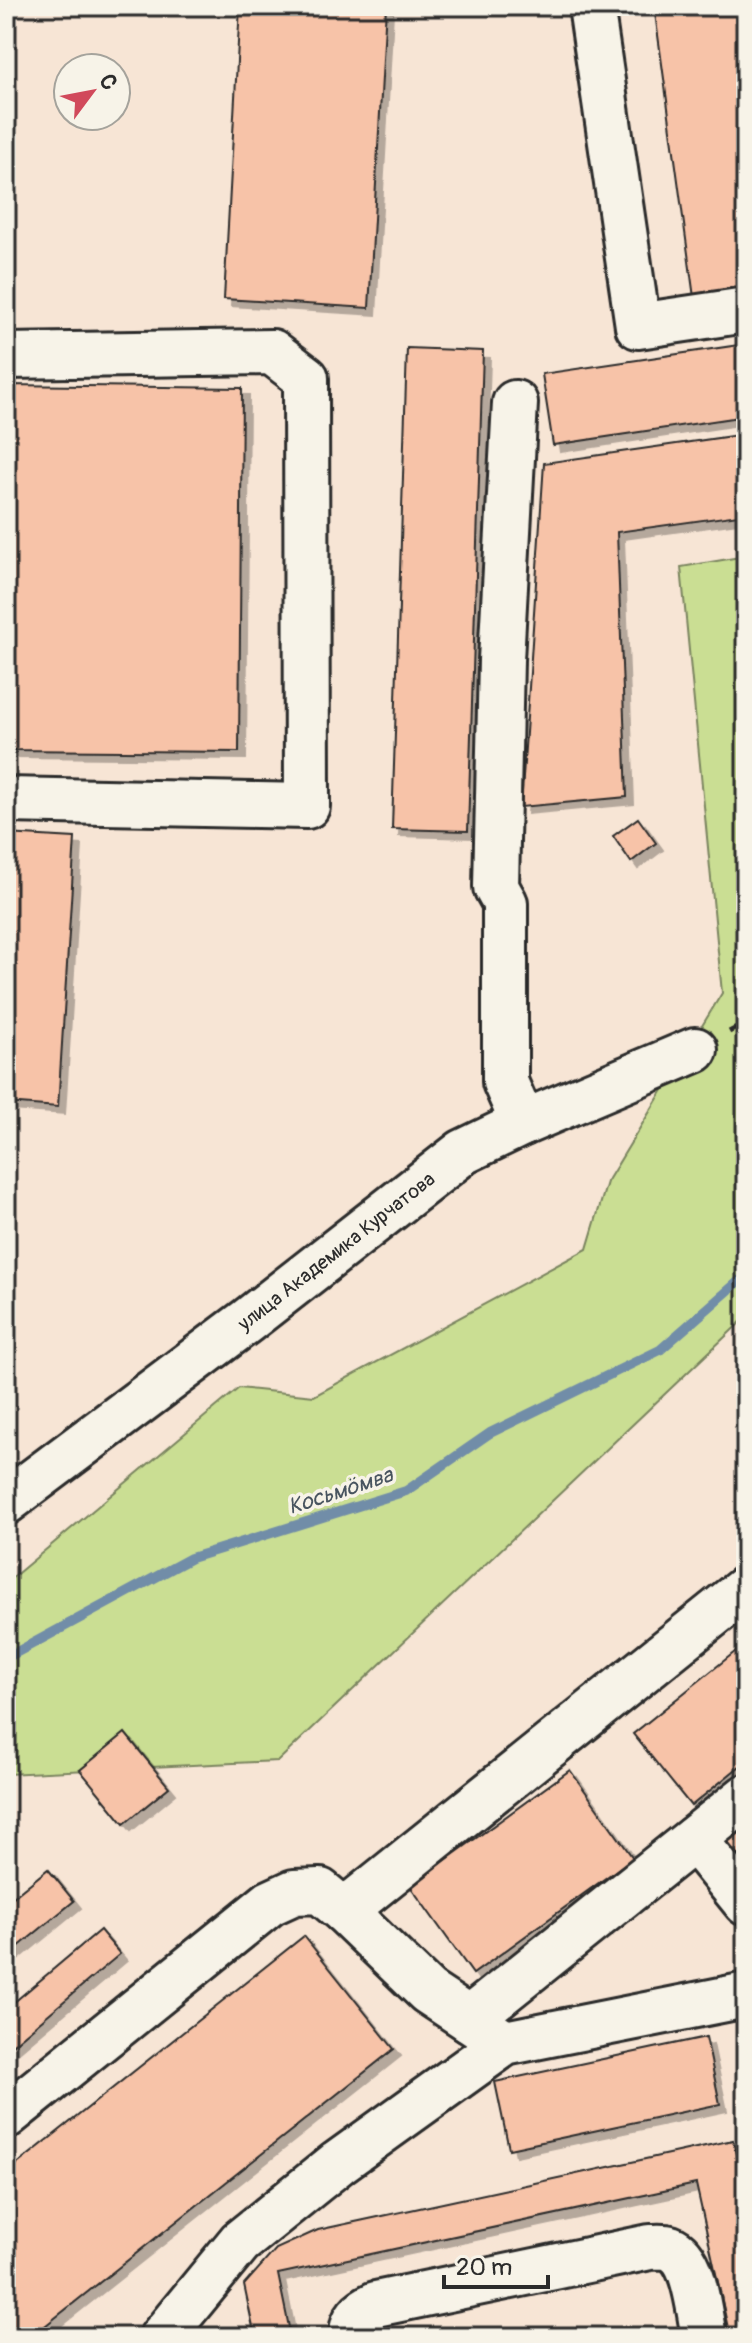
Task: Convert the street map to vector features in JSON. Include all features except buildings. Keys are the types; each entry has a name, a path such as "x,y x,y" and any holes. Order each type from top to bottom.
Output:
{"lane":[{"path":"591,6 638,326 746,310"},
{"path":"6,356 272,352 306,378 307,806 6,800"},
{"path":"515,403 501,660 496,887 505,903 505,1082 523,1123"},
{"name":"улица Академика Курчатова","path":"6,1502 247,1321 463,1152 695,1050"},
{"path":"344,1911 746,1588"},
{"path":"469,2019 746,1797"},
{"path":"694,1839 746,1903"},
{"path":"6,2116 270,1903 294,1892 320,1891 428,1992 505,2043"},
{"path":"162,2337 240,2242 338,2163 505,2043 746,1995"},
{"path":"352,2337 351,2326 361,2311 376,2304 667,2246 680,2254 692,2275 704,2337"}],"green space":[{"path":"746,556 746,1317 278,1761 6,1774 6,1583 239,1388 314,1396 587,1249 607,1182 722,993 681,567"}],"waterway":[{"name":"Косьмӧмва","path":"6,1658 191,1558 406,1491 490,1433 660,1350 746,1275"}]}
